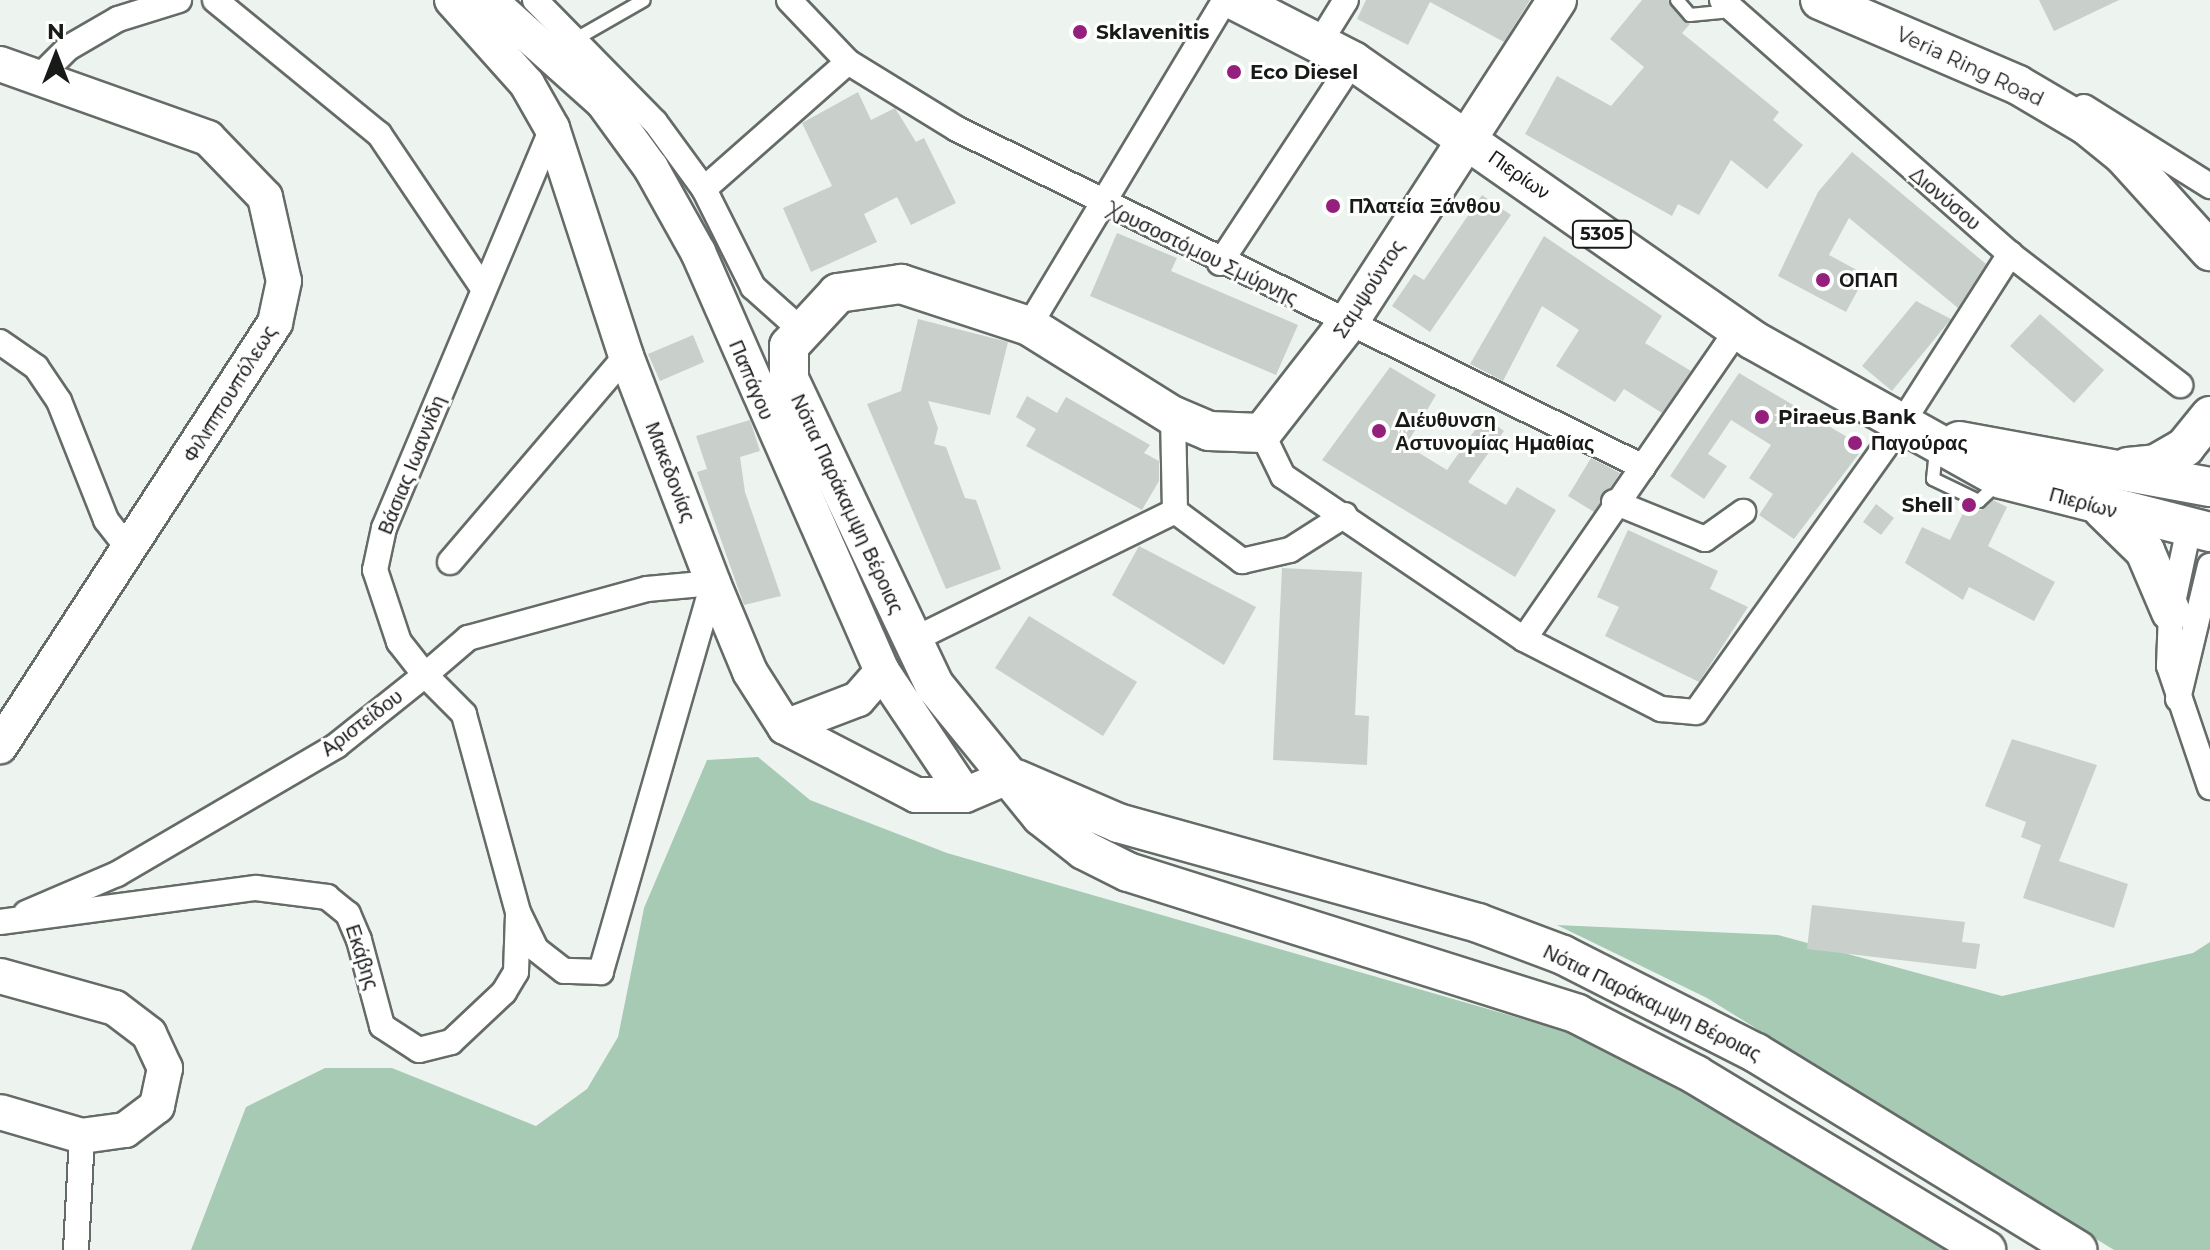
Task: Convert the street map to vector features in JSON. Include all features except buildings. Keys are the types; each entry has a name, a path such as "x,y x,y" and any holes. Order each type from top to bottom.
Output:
{"main road":[{"name":"Πιερίων","path":"1234,0 1353,61 1468,138 1737,330 1919,439 2002,479 2103,510 2200,530"},
{"path":"1468,138 1557,0"},
{"name":"Veria Ring Road","path":"1820,0 2018,85 2123,155 2210,251"},
{"name":"Σαμψούντος","path":"1262,433 1347,324 1468,138"},
{"name":"Νότια Παράκαμψη Βέροιας","path":"1262,433 1209,431 1173,416 1029,326 928,290 882,283 838,293 800,329 789,346 789,379 911,641 960,723 1010,776 1041,816 1117,866 1577,1014 1696,1075 1986,1250"},
{"path":"2118,468 2156,464 2185,447 2210,416"},
{"name":"Πιερίων","path":"1919,439 2118,468 2207,476"},
{"path":"2200,530 2207,476"},
{"path":"2103,510 2145,551 2171,612"},
{"name":"Νότια Παράκαμψη Βέροιας","path":"1010,776 1118,823 1478,923 1563,955 1756,1053 2077,1250"}],"street":[{"path":"40,76 68,48 118,19 179,0"},
{"path":"215,0 379,134 483,288"},
{"name":"Μακεδονίας","path":"452,0 527,84 552,128 626,356 713,583 750,672 785,727 895,787 965,795 1010,776"},
{"name":"Παπάγου","path":"489,0 603,102 651,168 698,252 882,671 965,795"},
{"path":"535,0 655,122 704,189 753,287 800,329"},
{"name":"Χρυσοστόμου Σμύρνης","path":"789,0 848,62 911,104 1220,263 1643,467"},
{"path":"1029,326 1225,0"},
{"path":"1320,42 1346,0"},
{"name":"Διονύσου","path":"1726,5 2010,254 2180,385"},
{"path":"1220,263 1353,61"},
{"path":"704,189 848,62"},
{"name":"Φιλιππουπόλεως","path":"0,64 208,138 265,197 278,241 284,281 275,323 131,552 0,746"},
{"path":"2018,85 2088,108 2210,186"},
{"name":"Βάσιας Ιωαννίδη","path":"552,128 384,528 375,570 399,642 425,675 464,714 518,912 551,962 580,975 601,972 713,583"},
{"path":"1262,433 1283,476 1345,515 1524,639 1661,709 1696,712 1919,439 2010,254"},
{"path":"1524,639 1614,502 1643,467 1737,330"},
{"path":"0,342 36,367 59,401 106,520 131,552"},
{"path":"450,562 626,356"},
{"path":"1173,416 1175,511"},
{"path":"1614,502 1705,539 1743,512"},
{"path":"1175,511 1242,561 1290,550 1345,515"},
{"path":"911,641 1175,511"},
{"path":"2200,530 2171,612 2169,666 2210,787"},
{"path":"2178,699 2210,566"},
{"name":"Αριστείδου","path":"26,913 117,874 336,746 468,638 647,589 713,583"},
{"path":"785,727 858,699 882,671"},
{"name":"Εκάβης","path":"0,922 26,913 256,888 327,897 348,914 359,940 382,1026 419,1050 451,1042 504,992 516,972 518,912"},
{"path":"0,976 115,1008 161,1052 164,1084 149,1115 125,1130 82,1136 0,1112"},
{"path":"76,1250 82,1136"}],"lane":[{"path":"576,39 644,0"},
{"path":"1677,0 1690,15 1726,5"},
{"path":"1919,439 1933,479 1979,501 1993,488"}],"green space":[{"path":"758,757 810,800 947,853 1599,1041 1952,1250 191,1250 246,1107 325,1068 392,1068 536,1126 587,1089 618,1037 644,908 707,760"},
{"path":"1557,925 1778,935 2002,996 2193,953 2210,942 2210,1250 2114,1250 1707,998"}],"place":[{"name":"Sklavenitis","path":"1080,32"},
{"name":"Eco Diesel","path":"1234,72"},
{"name":"Πλατεία Ξάνθου","path":"1333,206"},
{"name":"ΟΠΑΠ","path":"1823,280"},
{"name":"Piraeus Bank","path":"1762,417"},
{"name":"Διέυθυνση Αστυνομίας Ημαθίας","path":"1379,431"},
{"name":"Παγούρας","path":"1855,443"},
{"name":"Shell","path":"1969,505"}]}
